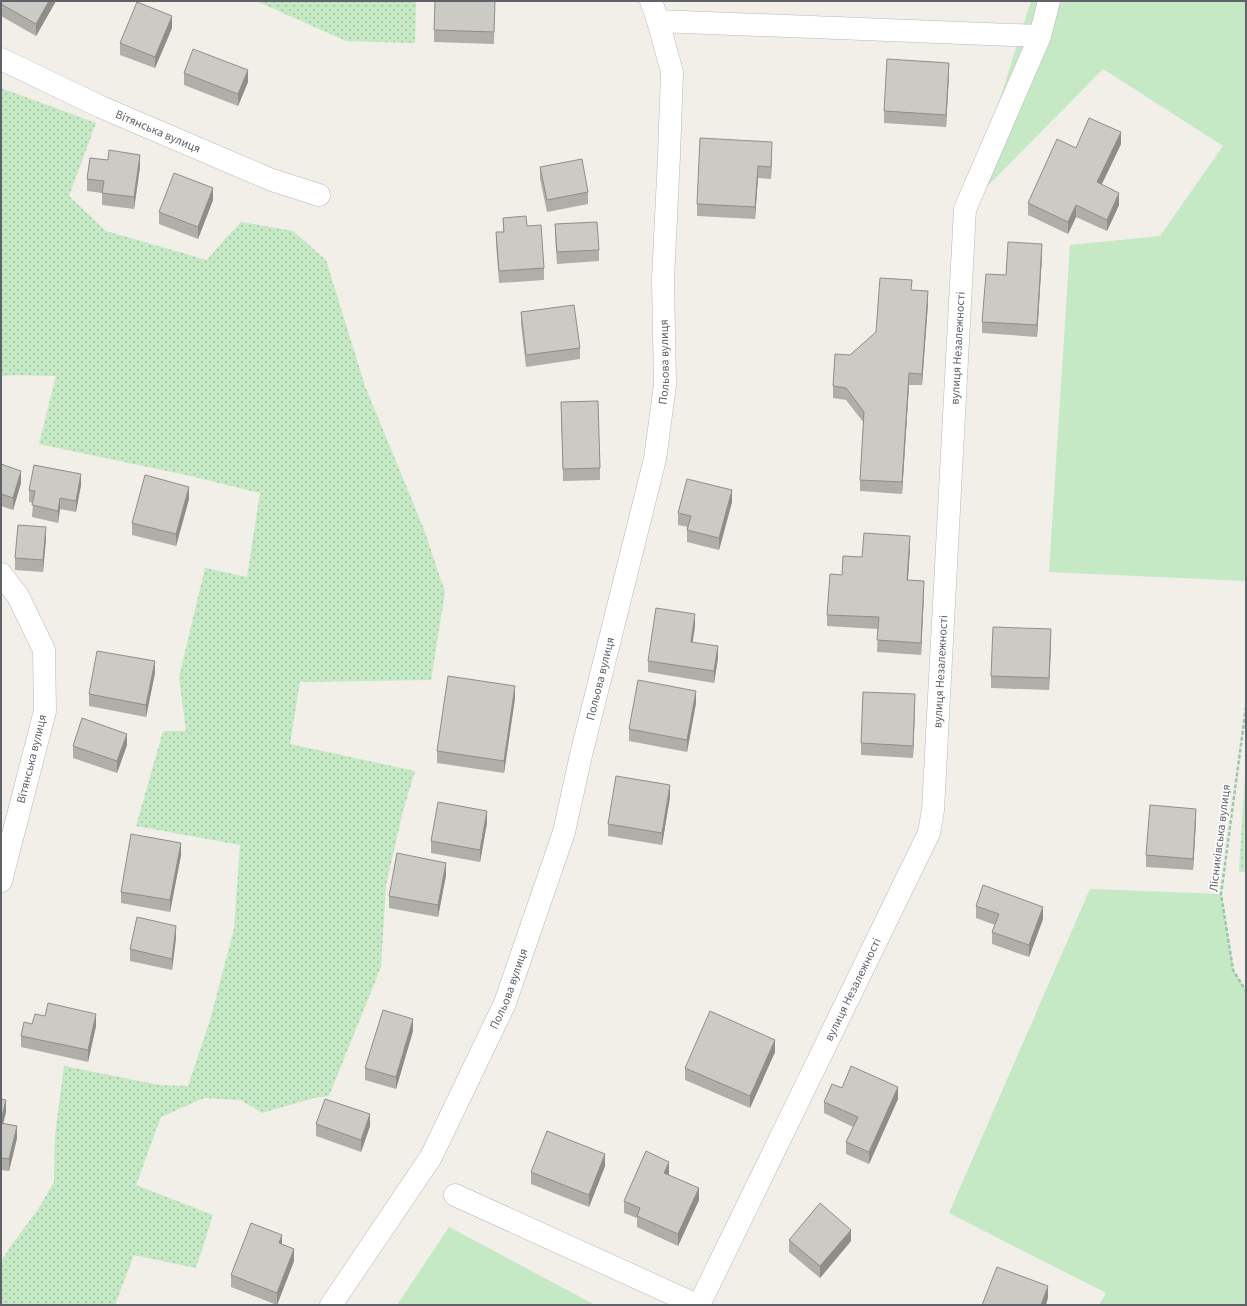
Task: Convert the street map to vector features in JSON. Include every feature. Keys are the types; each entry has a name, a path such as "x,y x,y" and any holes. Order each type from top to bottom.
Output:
{"street":[{"name":"Польова вулиця","path":"331,1305 431,1157 506,1003 564,832 580,755 656,459 665,386 663,279 672,72 651,1"},
{"name":"вулиця Незалежності","path":"698,1305 929,833 934,810 965,209 1040,36 1049,1"},
{"path":"658,21 1040,36"},
{"name":"Вітянська вулиця","path":"1,59 101,107 265,177 319,194"},
{"name":"Вітянська вулиця","path":"1,574 18,596 44,650 45,711 1,881"},
{"path":"455,1195 698,1305"}],"path":[{"name":"Лісниківська вулиця","path":"1246,707 1221,894 1233,970 1246,991"}],"green space":[{"path":"256,1 416,1 415,43 346,41"},
{"path":"1031,1 1246,1 1246,581 1049,572 1070,245 1160,236 1223,146 1103,69 965,209"},
{"path":"1,88 96,123 69,196 106,231 207,260 241,222 293,231 326,260 365,386 423,527 445,592 431,680 300,682 290,744 415,771 403,811 386,885 381,967 329,1096 314,1098 262,1113 241,1100 204,1098 161,1117 136,1185 213,1215 196,1268 134,1255 115,1305 1,1305 1,1262 10,1247 37,1211 54,1182 55,1135 64,1066 159,1085 188,1086 211,1017 234,929 240,845 136,826 163,731 186,731 179,677 205,568 247,577 260,493 186,475 39,444 56,376 1,376"},
{"path":"1246,757 1246,872 1239,872"},
{"path":"1090,889 1221,894 1233,970 1246,991 1246,1305 1099,1305 1106,1293 949,1213"},
{"path":"449,1227 595,1305 397,1305"}],"building":[{"path":"1,1 49,1 36,24 1,4"},
{"path":"435,1 495,1 494,32 434,30"},
{"path":"137,2 172,16 155,57 120,43"},
{"path":"193,49 248,70 238,94 184,73"},
{"path":"887,59 949,63 946,115 884,111"},
{"path":"1089,118 1121,132 1097,182 1119,193 1107,220 1076,205 1068,222 1028,203 1057,139 1076,148"},
{"path":"700,138 772,142 771,167 758,166 755,207 697,204"},
{"path":"109,150 140,155 134,197 102,193 104,181 87,179 90,158 108,160"},
{"path":"582,159 588,192 547,200 540,167"},
{"path":"174,173 213,188 198,227 159,212"},
{"path":"526,216 527,226 541,225 544,268 499,271 496,232 504,232 503,218"},
{"path":"597,222 599,250 557,252 555,224"},
{"path":"1008,242 1042,244 1037,325 982,322 986,274 1006,275"},
{"path":"880,278 912,280 911,290 928,291 922,374 909,373 902,482 860,480 864,412 846,388 833,386 835,354 850,355 876,332"},
{"path":"574,305 580,348 526,355 521,312"},
{"path":"598,401 600,468 563,469 561,402"},
{"path":"1,464 21,471 13,498 1,494"},
{"path":"34,465 81,474 76,501 60,498 58,511 32,505 35,491 29,490"},
{"path":"145,475 189,487 176,534 132,523"},
{"path":"687,479 732,490 719,538 687,530 691,516 678,513"},
{"path":"18,525 46,527 43,560 15,558"},
{"path":"864,533 910,536 907,580 924,581 921,643 877,640 879,617 827,615 830,574 842,575 843,556 862,557"},
{"path":"656,608 695,614 691,642 718,646 714,671 648,661"},
{"path":"993,627 1051,629 1049,678 991,676"},
{"path":"97,651 155,661 146,705 89,694"},
{"path":"448,676 515,686 504,761 437,751"},
{"path":"638,680 696,691 687,740 629,729"},
{"path":"863,692 915,694 913,746 861,743"},
{"path":"82,718 127,734 117,761 73,746"},
{"path":"616,776 670,785 662,833 608,824"},
{"path":"438,802 487,811 480,850 431,841"},
{"path":"1150,805 1196,809 1193,859 1146,855"},
{"path":"131,834 181,843 170,900 121,892"},
{"path":"397,853 446,863 438,905 389,896"},
{"path":"983,885 1043,907 1029,945 992,932 999,914 976,906"},
{"path":"137,917 176,926 172,959 130,949"},
{"path":"48,1003 96,1014 88,1050 21,1036 24,1022 32,1024 35,1014 45,1016"},
{"path":"383,1010 413,1019 396,1077 365,1068"},
{"path":"710,1011 775,1040 750,1096 685,1068"},
{"path":"851,1066 898,1087 869,1152 846,1142 858,1117 824,1102 832,1084 842,1088"},
{"path":"1,1099 6,1100 1,1121"},
{"path":"325,1099 370,1114 361,1140 316,1124"},
{"path":"1,1123 17,1126 9,1159 1,1158"},
{"path":"547,1131 605,1154 589,1195 531,1172"},
{"path":"646,1151 669,1162 664,1173 699,1188 678,1234 637,1216 640,1208 624,1201"},
{"path":"820,1203 851,1230 820,1266 789,1240"},
{"path":"251,1223 282,1235 279,1243 294,1249 277,1293 231,1275"},
{"path":"997,1267 1048,1286 1041,1305 982,1305"}]}
